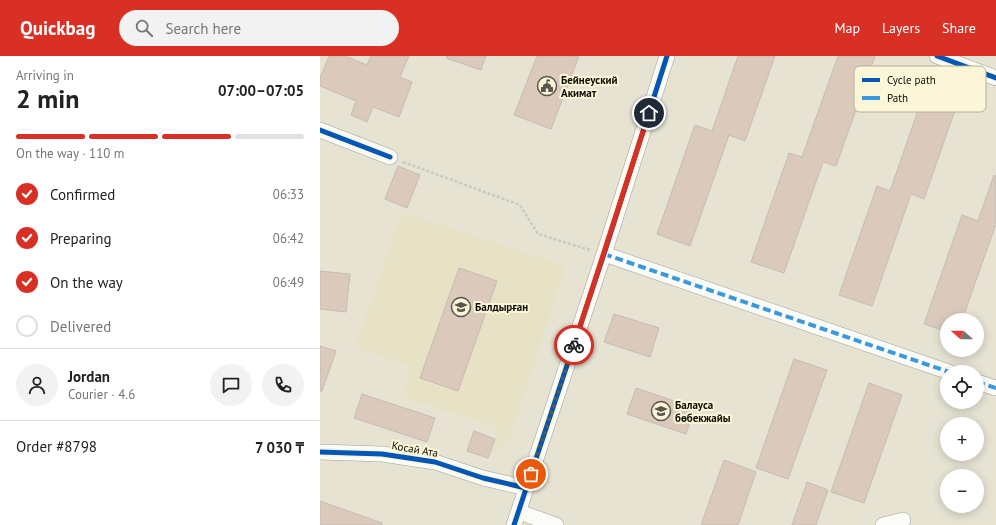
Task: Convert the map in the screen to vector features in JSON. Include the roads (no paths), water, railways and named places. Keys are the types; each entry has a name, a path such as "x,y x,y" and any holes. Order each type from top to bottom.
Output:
{"street":[{"path":"556,525 516,518 604,254 667,56"},
{"path":"937,56 964,66"},
{"path":"986,74 996,78"},
{"path":"320,130 390,158"},
{"path":"604,254 940,369"},
{"path":"984,384 996,388"},
{"name":"Косай Ата","path":"320,452 382,454 436,462 483,478 526,488"},
{"path":"884,525 903,520"}],"place":[{"name":"Бейнеуский Акимат","path":"547,86"},
{"name":"Балдырған","path":"461,307"},
{"name":"Балауса бөбекжайы","path":"661,411"}]}
